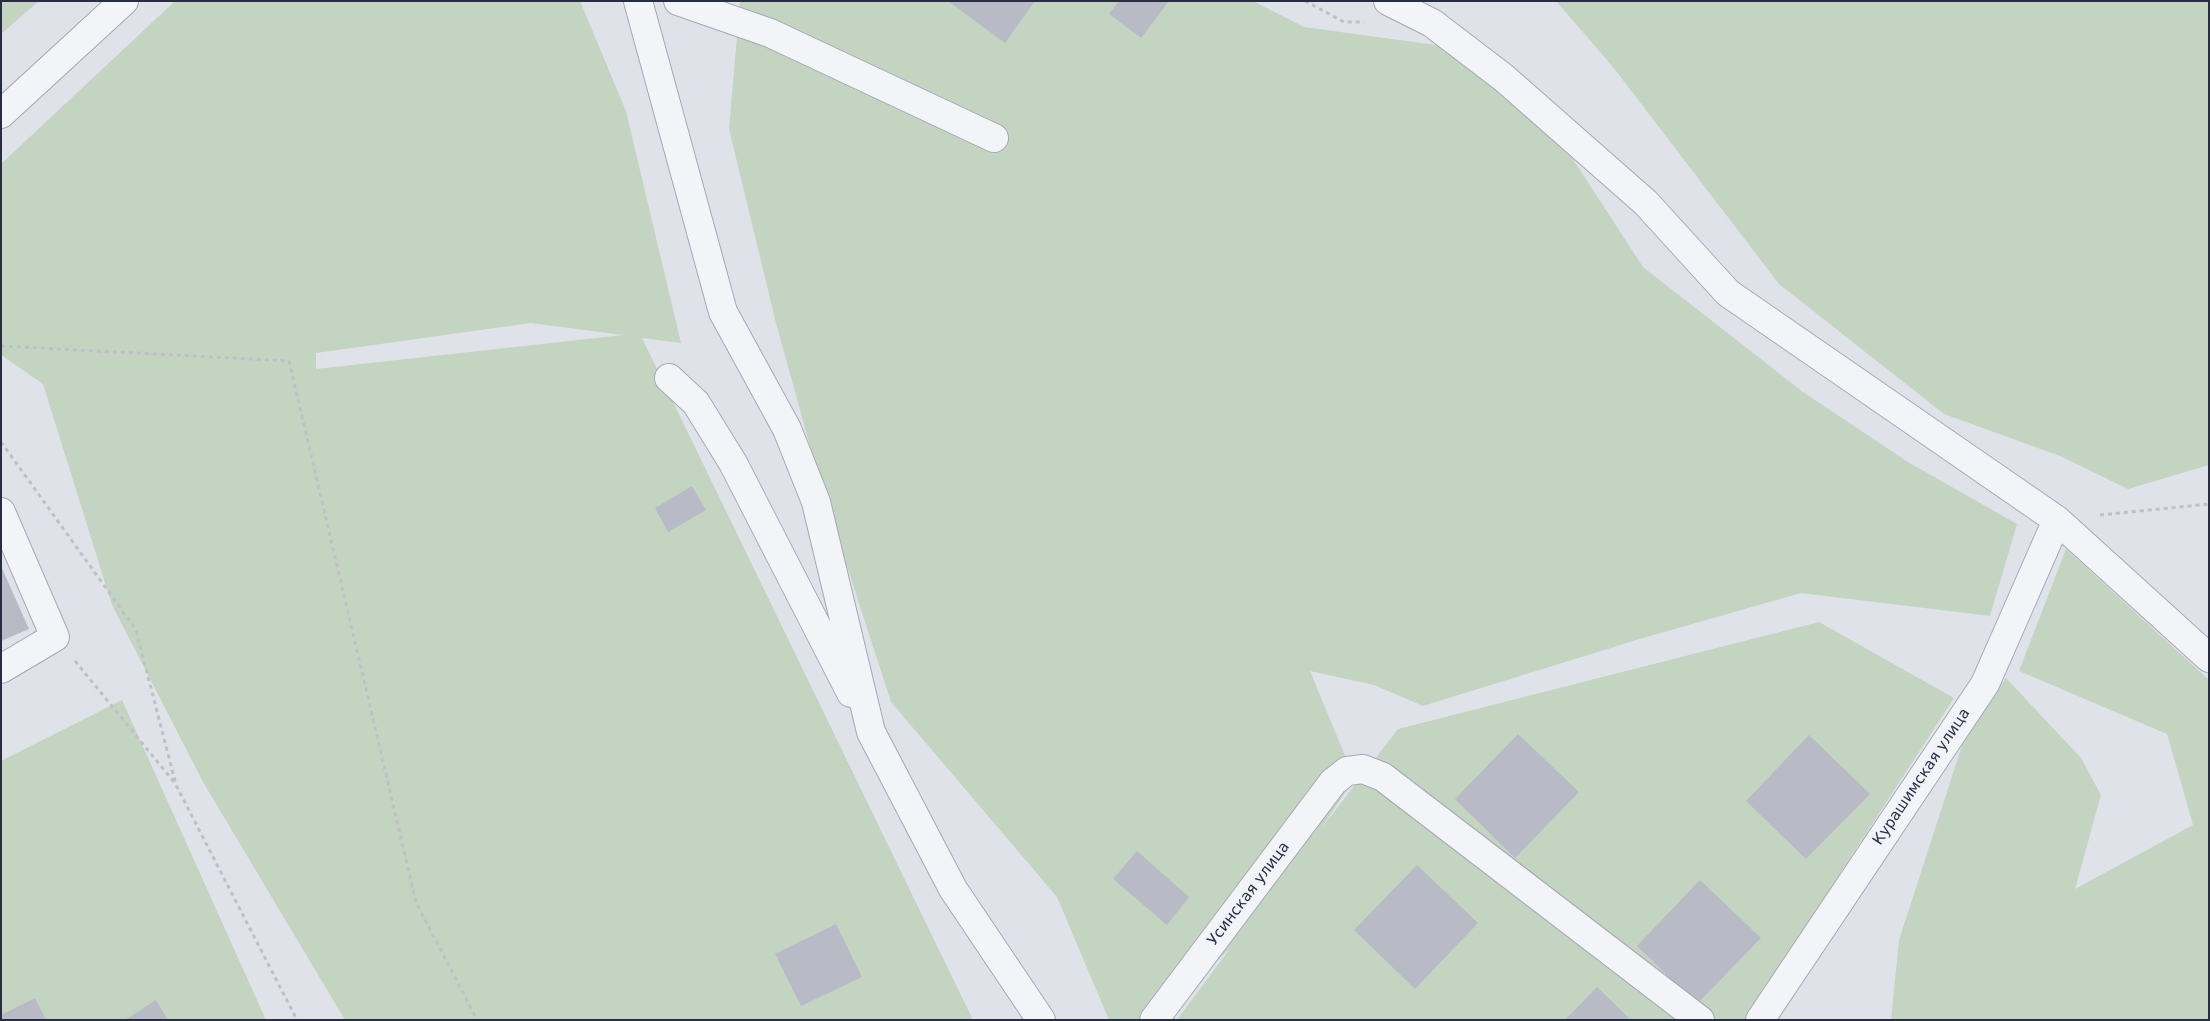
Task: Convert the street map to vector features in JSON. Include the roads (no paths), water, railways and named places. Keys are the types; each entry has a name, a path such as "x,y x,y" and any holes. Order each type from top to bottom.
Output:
{"street":[{"path":"1,114 124,1"},
{"path":"638,1 723,312 787,429 816,502 871,732"},
{"path":"678,1 770,33 994,138"},
{"path":"1388,1 1432,23 1504,78 1646,203 1728,293 2057,520 2209,658"},
{"path":"669,378 696,403 733,463 953,889 1042,1020"},
{"path":"1,512 55,637 1,669"},
{"name":"Курашимская улица","path":"1760,1020 1985,684 2057,520"},
{"name":"Усинская улица","path":"1154,1020 1332,782 1347,772 1363,769 1383,777 1700,1020"}]}
